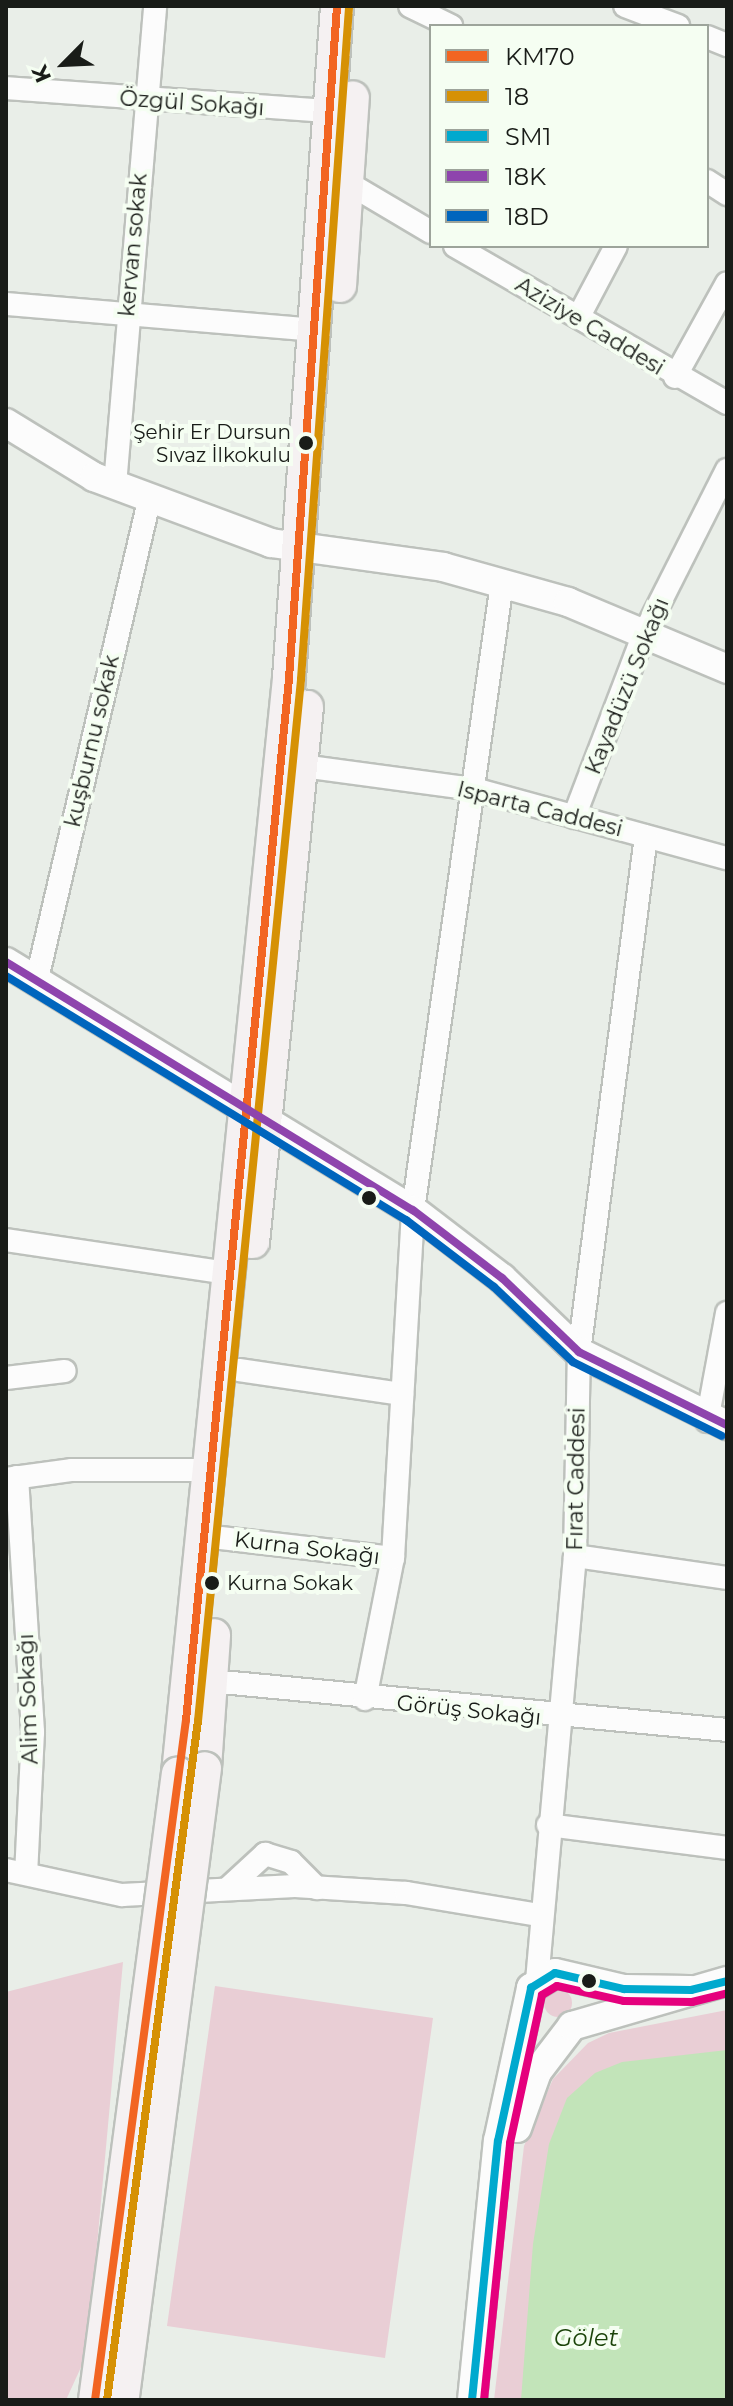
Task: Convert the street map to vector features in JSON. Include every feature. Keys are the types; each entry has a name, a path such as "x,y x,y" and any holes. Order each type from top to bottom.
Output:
{"main road":[{"path":"114,2399 191,1770 207,1470 228,1273 255,1119 303,766 314,330 337,6"},
{"path":"191,1770 211,1681 221,1538 239,1370 255,1119 308,549 348,183 358,6"}],"street":[{"name":"kervan sokak","path":"115,485 127,312 155,6"},
{"path":"410,6 447,24"},
{"path":"625,6 673,24"},
{"name":"Özgül Sokağı","path":"6,88 145,101 330,111"},
{"path":"709,182 727,194"},
{"path":"348,183 429,231"},
{"name":"Aziziye Caddesi","path":"459,248 579,316 675,377 727,403"},
{"path":"579,316 615,248"},
{"path":"675,377 727,283"},
{"path":"6,304 314,330"},
{"path":"6,423 115,485 149,500 308,549 443,567 502,583 727,669"},
{"name":"Kayadüzü Sokağı","path":"574,817 643,636 727,470"},
{"name":"kuşburnu sokak","path":"36,983 149,500"},
{"path":"365,1699 393,1558 413,1210 502,583"},
{"name":"Isparta Caddesi","path":"303,766 474,789 646,836 726,854"},
{"name":"Fırat Caddesi","path":"532,1989 575,1556 579,1352 646,836"},
{"path":"6,962 255,1119 413,1210 502,1278 579,1352 717,1423 727,1313"},
{"path":"6,1240 228,1273"},
{"path":"239,1370 402,1394"},
{"path":"6,1378 65,1371"},
{"path":"11,1478 207,1470"},
{"name":"Alim Sokağı","path":"11,1478 33,1732 16,1871"},
{"name":"Kurna Sokağı","path":"221,1538 393,1558"},
{"path":"575,1556 727,1578"},
{"name":"Görüş Sokağı","path":"211,1681 558,1720 727,1730"},
{"path":"548,1825 727,1848"},
{"path":"227,1889 265,1854 291,1862 317,1888"},
{"path":"16,1871 122,1895 317,1888 406,1893 539,1915"},
{"path":"500,2173 537,2072 583,2013 584,1995 565,1974"},
{"path":"532,1989 565,1974 624,1989 691,1990"},
{"path":"532,1989 538,2024 572,2026 727,1981"},
{"path":"472,2400 500,2173 498,2141 532,1989"}],"shaded area":[{"path":"123,1962 87,2354 66,2400 6,2400 6,1992"},
{"path":"215,1986 433,2018 385,2358 167,2326"},
{"path":"558,1989 568,1993 572,2003 568,2013 558,2017 548,2013 544,2003 548,1993"},
{"name":"Gölet","path":"727,2010 727,2400 494,2400 524,2146 553,2079 588,2043 609,2033"}],"water":[{"name":"Gölet","path":"727,2050 727,2400 521,2400 533,2244 549,2144 567,2098 595,2073 622,2062"}],"transit line":[{"name":"KM70","path":"95,2400 186,1720 289,678 337,6"},
{"name":"18","path":"107,2400 198,1721 301,679 349,7"},
{"name":"18K","path":"6,962 413,1210 502,1278 579,1352 727,1425"},
{"name":"18D","path":"6,976 406,1220 494,1287 573,1362 722,1436"},
{"name":"SM1","path":"472,2400 498,2141 531,1988 555,1973 624,1989 691,1990 727,1981"},
{"path":"484,2400 510,2143 542,1995 557,1986 624,2001 692,2002 727,1993"}],"place":[{"name":"Şehir Er Dursun Sıvaz İlkokulu","path":"306,443"},
{"name":"Kurna Sokak","path":"212,1583"}]}
